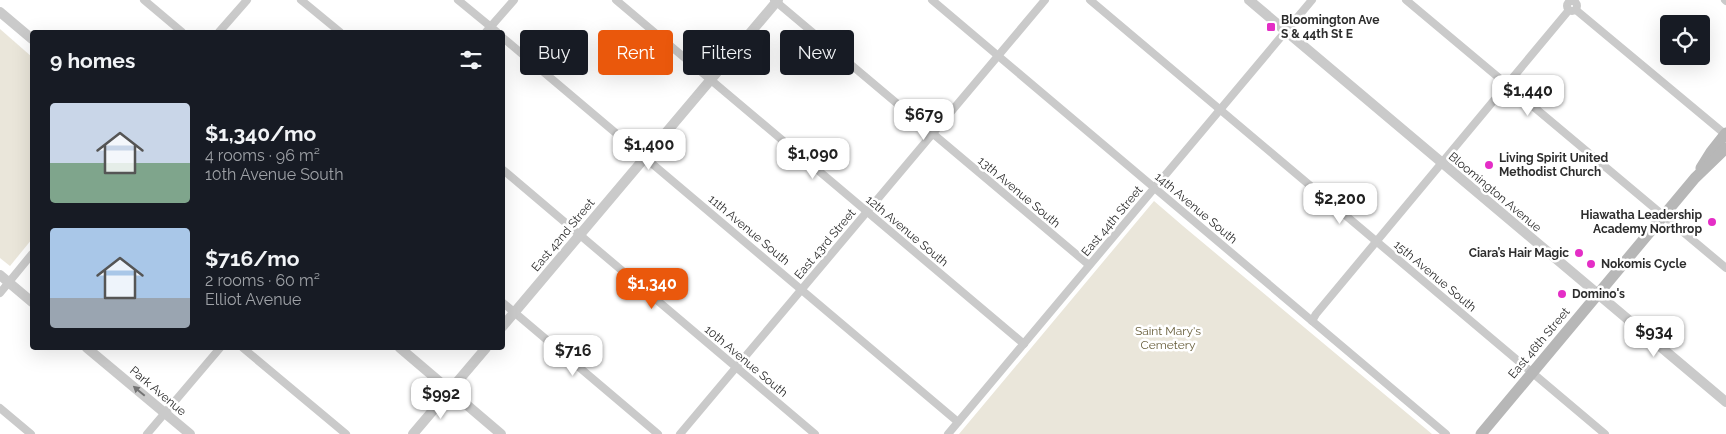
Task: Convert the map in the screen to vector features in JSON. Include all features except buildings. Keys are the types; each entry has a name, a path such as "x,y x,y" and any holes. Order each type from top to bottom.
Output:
{"main road":[{"name":"East 46th Street","path":"1695,178 1708,156 1726,134"},
{"name":"East 46th Street","path":"1481,434 1695,178 1726,148"}],"street":[{"path":"144,0 180,30"},
{"path":"221,30 247,0"},
{"path":"301,0 338,30"},
{"path":"458,0 490,30"},
{"path":"492,30 514,0"},
{"name":"12th Avenue South","path":"616,0 1024,344"},
{"name":"14th Avenue South","path":"932,0 1446,434"},
{"name":"East 43rd Street","path":"680,434 1045,0"},
{"name":"15th Avenue South","path":"1090,0 1605,434"},
{"name":"Bloomington Avenue","path":"1250,0 1726,402"},
{"name":"East 44th Street","path":"948,434 1312,0"},
{"path":"1406,0 1726,268"},
{"name":"East 42nd Street","path":"505,324 776,1"},
{"name":"13th Avenue South","path":"776,1 1089,265"},
{"path":"1312,321 1572,4 1726,134"},
{"path":"0,12 30,38"},
{"name":"11th Avenue South","path":"505,40 958,422"},
{"name":"10th Avenue South","path":"505,172 815,434"},
{"path":"0,293 30,257"},
{"path":"0,275 30,300"},
{"path":"505,304 658,434"},
{"name":"Park Avenue","path":"89,350 190,434"},
{"path":"147,434 218,350"},
{"path":"245,350 346,434"},
{"path":"402,350 501,434"},
{"path":"413,434 484,350"},
{"path":"0,408 31,434"}],"green space":[{"path":"0,29 30,55 30,241 10,266 0,258"},
{"name":"Saint Mary's Cemetery","path":"1154,201 1183,226 1432,434 959,434"}],"place":[{"name":"Bloomington Ave S & 44th St E","path":"1271,27"},
{"name":"Living Spirit United Methodist Church","path":"1489,165"},
{"name":"Hiawatha Leadership Academy Northrop","path":"1712,222"},
{"name":"Ciara’s Hair Magic","path":"1579,253"},
{"name":"Nokomis Cycle","path":"1591,264"},
{"name":"Domino's","path":"1562,294"}]}
